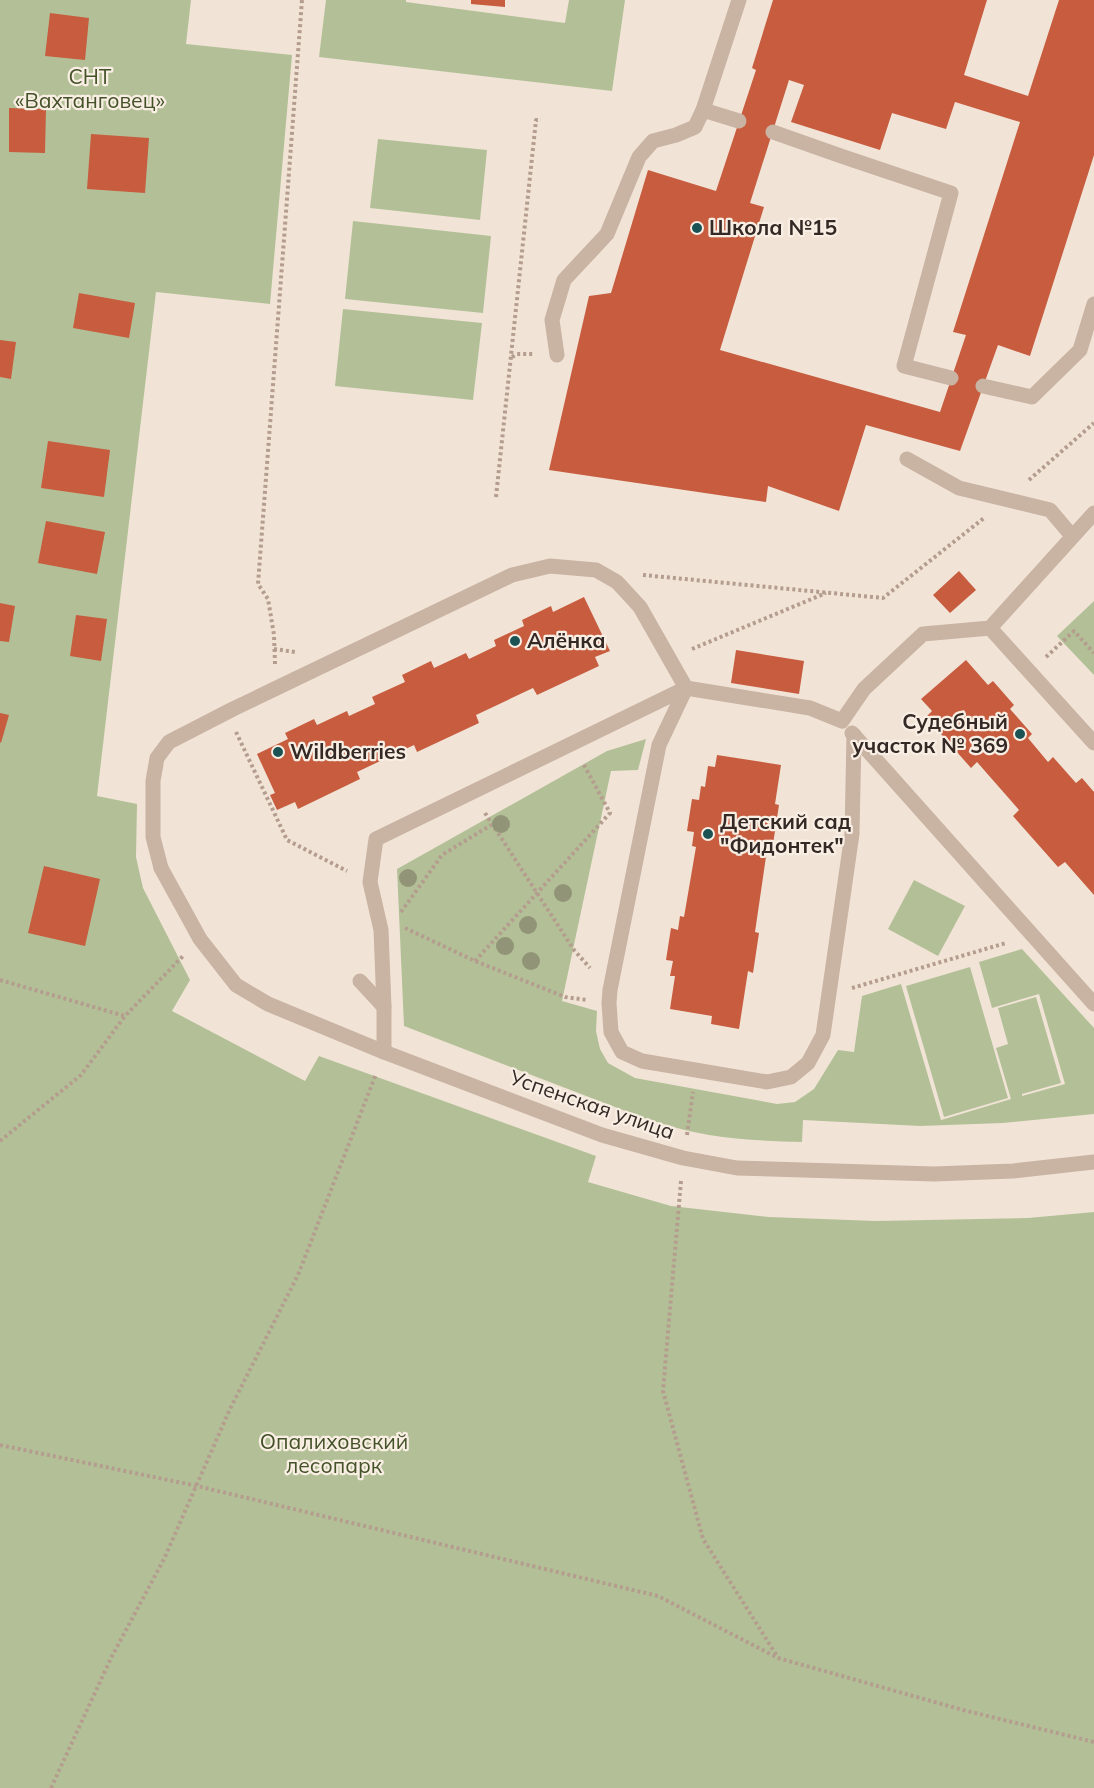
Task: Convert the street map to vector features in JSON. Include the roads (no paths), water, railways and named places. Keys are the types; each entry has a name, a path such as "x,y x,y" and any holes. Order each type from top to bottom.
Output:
{"street":[{"path":"557,355 552,320 564,280 607,234 639,157 653,141 695,127 703,110 739,0"},
{"path":"703,110 739,121"},
{"path":"773,132 951,193 904,366 951,378"},
{"path":"983,386 1032,397 1080,350 1094,304"},
{"path":"907,459 958,488 1050,510 1072,536"},
{"path":"842,722 864,689 923,634 990,628 1094,513"},
{"name":"Успенская улица","path":"686,688 640,607 617,582 596,570 550,566 512,575 169,742 157,758 153,781 153,837 161,868 200,939 236,986 268,1004 384,1052 602,1136 683,1158 737,1168 934,1174 1013,1171 1094,1162"},
{"path":"990,628 1094,743"},
{"path":"686,688 659,745 609,996 611,1032 622,1052 642,1061 767,1082 790,1077 808,1063 823,1035 852,834 854,735"},
{"path":"384,1052 381,930 370,882 376,839 686,688 810,708 842,722 1094,1004"},
{"path":"360,981 384,1007"}],"place":[{"name":"Школа №15","path":"697,228"},
{"name":"Алёнка","path":"515,641"},
{"name":"Судебный участок № 369","path":"1020,734"},
{"name":"Wildberries","path":"278,752"},
{"name":"Детский сад \"Фидонтек\"","path":"708,834"}],"park label":[{"name":"СНТ «Вахтанговец»","path":"90,89"},
{"name":"Опалиховский лесопарк","path":"334,1454"}]}
